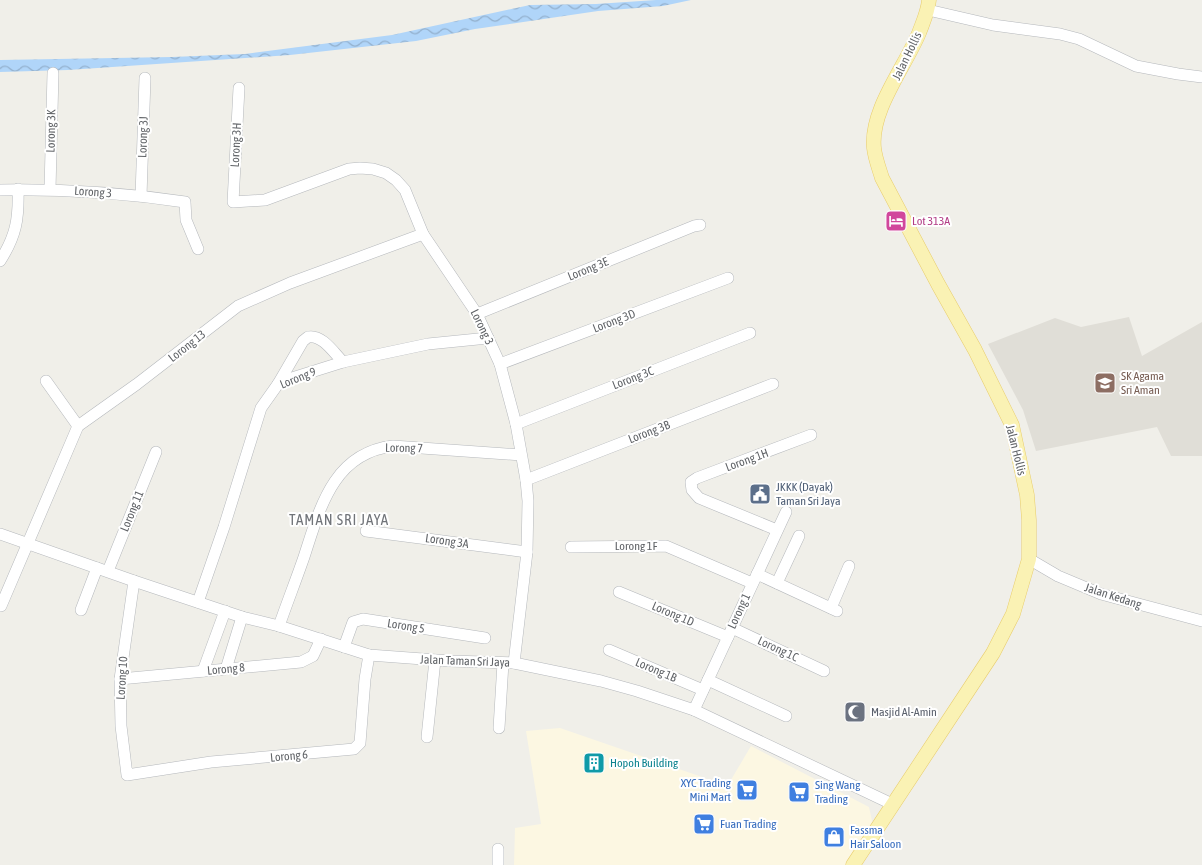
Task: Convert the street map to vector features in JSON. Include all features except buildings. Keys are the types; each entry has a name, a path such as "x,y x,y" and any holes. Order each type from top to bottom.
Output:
{"main road":[{"name":"Jalan Hollis","path":"853,865 993,653 1014,614 1029,559 1027,495 1012,425 975,350 882,178 876,162 874,146 875,127 881,110 915,42 928,5"}],"street":[{"path":"928,5 993,25 1060,34 1079,39 1136,66 1202,77"},
{"name":"Lorong 3K","path":"50,189 53,73"},
{"name":"Lorong 3J","path":"141,196 145,78"},
{"name":"Lorong 3H","path":"233,202 238,88"},
{"name":"Lorong 3","path":"233,202 265,200 283,195 349,169 373,169 386,173 405,190 423,234 477,314 500,364 516,424 528,501 527,552 499,728"},
{"name":"Lorong 3","path":"0,190 50,189 141,196 185,202 186,220 198,249"},
{"path":"0,261 15,234 18,220 18,190"},
{"name":"Lorong 3E","path":"477,314 700,225"},
{"name":"Lorong 13","path":"78,426 137,384 238,306 290,283 423,234"},
{"name":"Lorong 3D","path":"500,364 728,278"},
{"name":"Lorong 3C","path":"516,424 750,333"},
{"path":"278,384 303,341 308,337 316,337 321,340 343,362"},
{"name":"Lorong 9","path":"198,602 227,518 261,408 278,384 343,362 428,344 488,338"},
{"path":"1,606 78,426 46,381"},
{"name":"Lorong 3B","path":"526,480 773,384"},
{"name":"Lorong 1H","path":"777,530 700,498 692,490 691,482 697,478 811,435"},
{"name":"Lorong 7","path":"279,626 320,508 340,474 361,455 377,448 394,446 521,455"},
{"name":"Lorong 11","path":"81,610 103,569 156,452"},
{"name":"Lorong 1","path":"694,710 786,512"},
{"name":"Lorong 3A","path":"366,531 527,552"},
{"name":"Jalan Taman Sri Jaya","path":"0,534 225,611 370,655 393,658 508,663 601,681 637,691 694,710 892,804"},
{"path":"777,583 799,536"},
{"name":"Lorong 1F","path":"571,547 666,546 755,578 777,583 834,609 849,566"},
{"name":"Jalan Kedang","path":"1029,559 1058,576 1096,592 1202,621"},
{"name":"Lorong 10","path":"127,775 121,726 120,679 134,581"},
{"name":"Lorong 1D","path":"619,592 730,632"},
{"path":"203,672 225,611"},
{"path":"226,670 242,616"},
{"name":"Lorong 5","path":"344,647 353,622 363,619 485,638"},
{"name":"Lorong 1C","path":"730,632 824,671"},
{"name":"Lorong 8","path":"120,679 301,662 312,656 321,639"},
{"name":"Lorong 1B","path":"608,650 786,716"},
{"name":"Lorong 6","path":"127,775 211,762 354,749 360,742 365,679 370,655"},
{"path":"427,737 435,660"},
{"path":"498,849 498,865"}],"shaded area":[{"name":"SK Agama Sri Aman","path":"1129,317 1142,356 1202,322 1202,456 1171,456 1157,427 1036,451 1023,410 988,344 1055,318 1081,327"},
{"path":"560,728 705,778 725,790 751,746 869,807 873,825 847,865 514,865 515,828 541,824 526,731"}],"water":[{"path":"691,0 663,6 598,11 475,29 416,41 290,55 68,70 0,72 0,60 245,54 392,35 530,5 596,4"}],"place":[{"name":"Lot 313A","path":"896,221"},
{"name":"SK Agama Sri Aman","path":"1105,383"},
{"name":"JKKK (Dayak) Taman Sri Jaya","path":"760,494"},
{"name":"Masjid Al-Amin","path":"855,712"},
{"name":"Hopoh Building","path":"594,763"},
{"name":"XYC Trading Mini Mart","path":"747,790"},
{"name":"Sing Wang Trading","path":"799,792"},
{"name":"Fuan Trading","path":"704,824"},
{"name":"Fassma Hair Saloon","path":"834,837"}],"district":[{"name":"TAMAN SRI JAYA","path":"339,519"}]}
